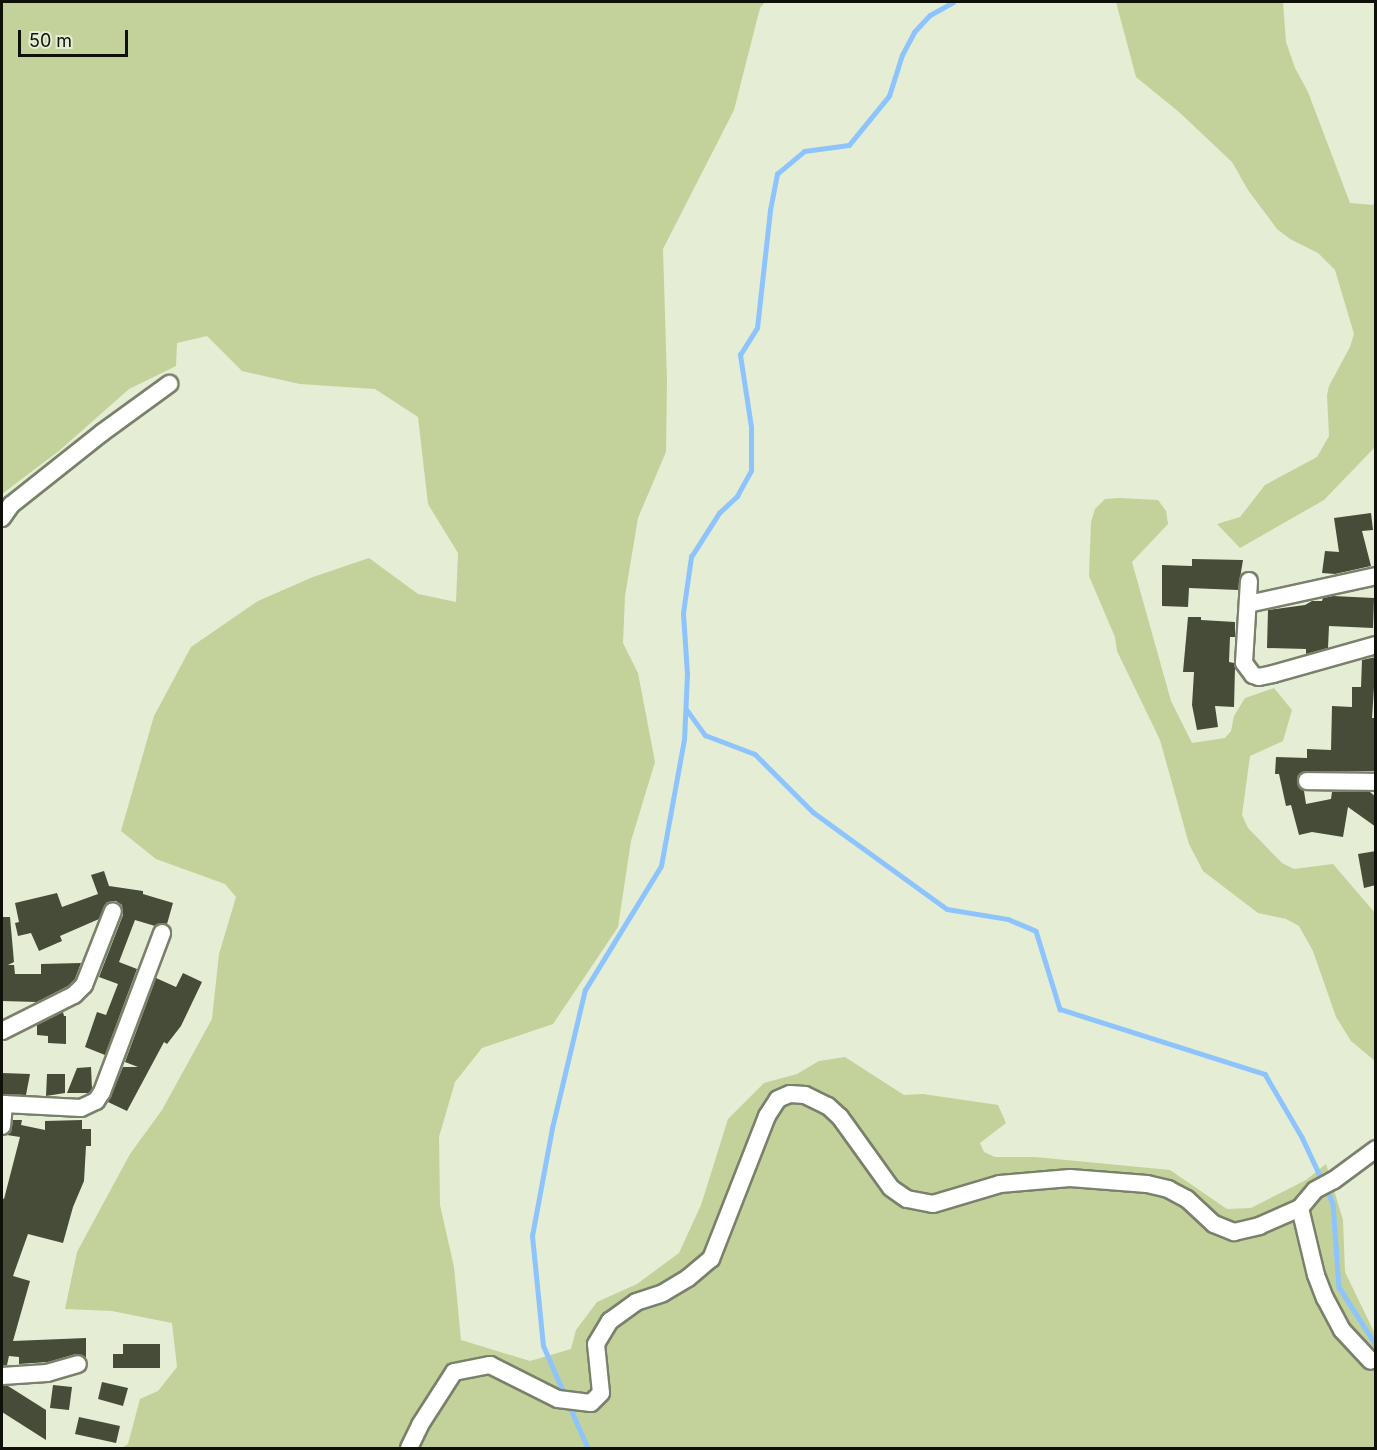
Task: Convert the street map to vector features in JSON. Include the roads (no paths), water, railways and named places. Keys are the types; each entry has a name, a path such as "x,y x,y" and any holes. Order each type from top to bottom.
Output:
{"street":[{"path":"2,518 11,505 169,384"},
{"path":"1248,604 1376,576"},
{"path":"1249,581 1244,663 1248,671 1259,677 1376,645"},
{"path":"1307,781 1376,782"},
{"path":"2,1031 74,995 84,985 113,911"},
{"path":"2,1126 3,1104 81,1108 96,1101 102,1092 162,933"},
{"path":"409,1449 420,1425 454,1372 490,1365 558,1399 591,1403 601,1393 596,1344 610,1321 636,1302 663,1293 688,1278 711,1259 766,1116 778,1099 790,1094 806,1095 828,1106 840,1117 891,1188 907,1199 920,1203 947,1202 1000,1184 1070,1178 1147,1185 1168,1189 1187,1199 1214,1224 1234,1232 1259,1226 1300,1208 1315,1190 1334,1180 1376,1149"},
{"path":"1300,1208 1316,1275 1325,1298 1342,1330 1371,1361"},
{"path":"2,1376 47,1373 78,1364"}],"waterway":[{"path":"564,1394 543,1346 532,1236 552,1128 585,990 661,866 684,740 687,674 683,613 691,557 719,513 737,496 751,471 751,427 740,355 757,328 770,210 777,174 804,151 849,145 889,96 902,55 914,32 930,15 953,2"},
{"path":"687,710 705,735 755,754 813,812 947,909 1008,919 1036,931 1060,1009 1265,1074 1302,1137 1323,1182"},
{"path":"1327,1189 1333,1204 1339,1287 1376,1345"},
{"path":"569,1405 588,1448"}]}
